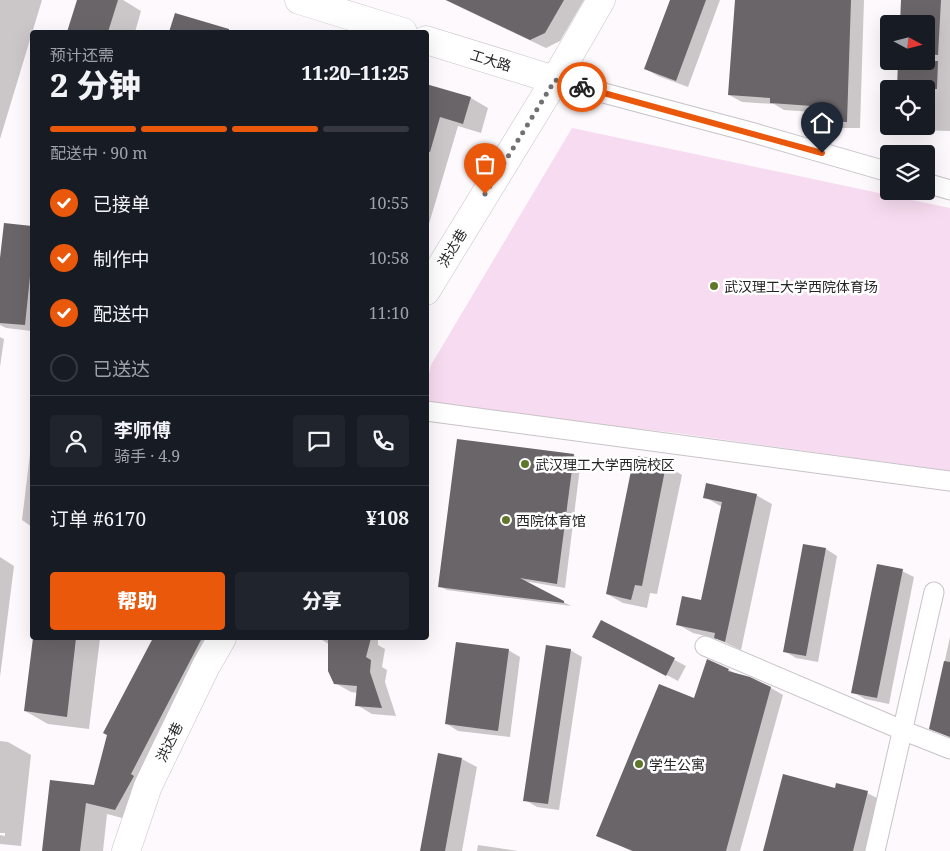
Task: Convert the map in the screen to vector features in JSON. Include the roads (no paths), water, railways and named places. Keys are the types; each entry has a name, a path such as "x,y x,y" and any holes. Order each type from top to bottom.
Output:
{"street":[{"path":"299,0 396,30"},
{"name":"洪达巷","path":"429,286 555,80 601,0"},
{"name":"工大路","path":"429,41 555,80"},
{"path":"555,80 754,133 880,169"},
{"path":"935,186 950,190"},
{"path":"429,411 950,482"},
{"path":"875,851 934,592"},
{"name":"洪达巷","path":"126,851 148,786 206,666 221,640"},
{"path":"706,646 950,749"}],"place":[{"name":"武汉理工大学西院体育场","path":"714,286"},
{"name":"武汉理工大学西院校区","path":"525,464"},
{"name":"西院体育馆","path":"506,520"},
{"name":"学生公寓","path":"639,764"}]}
